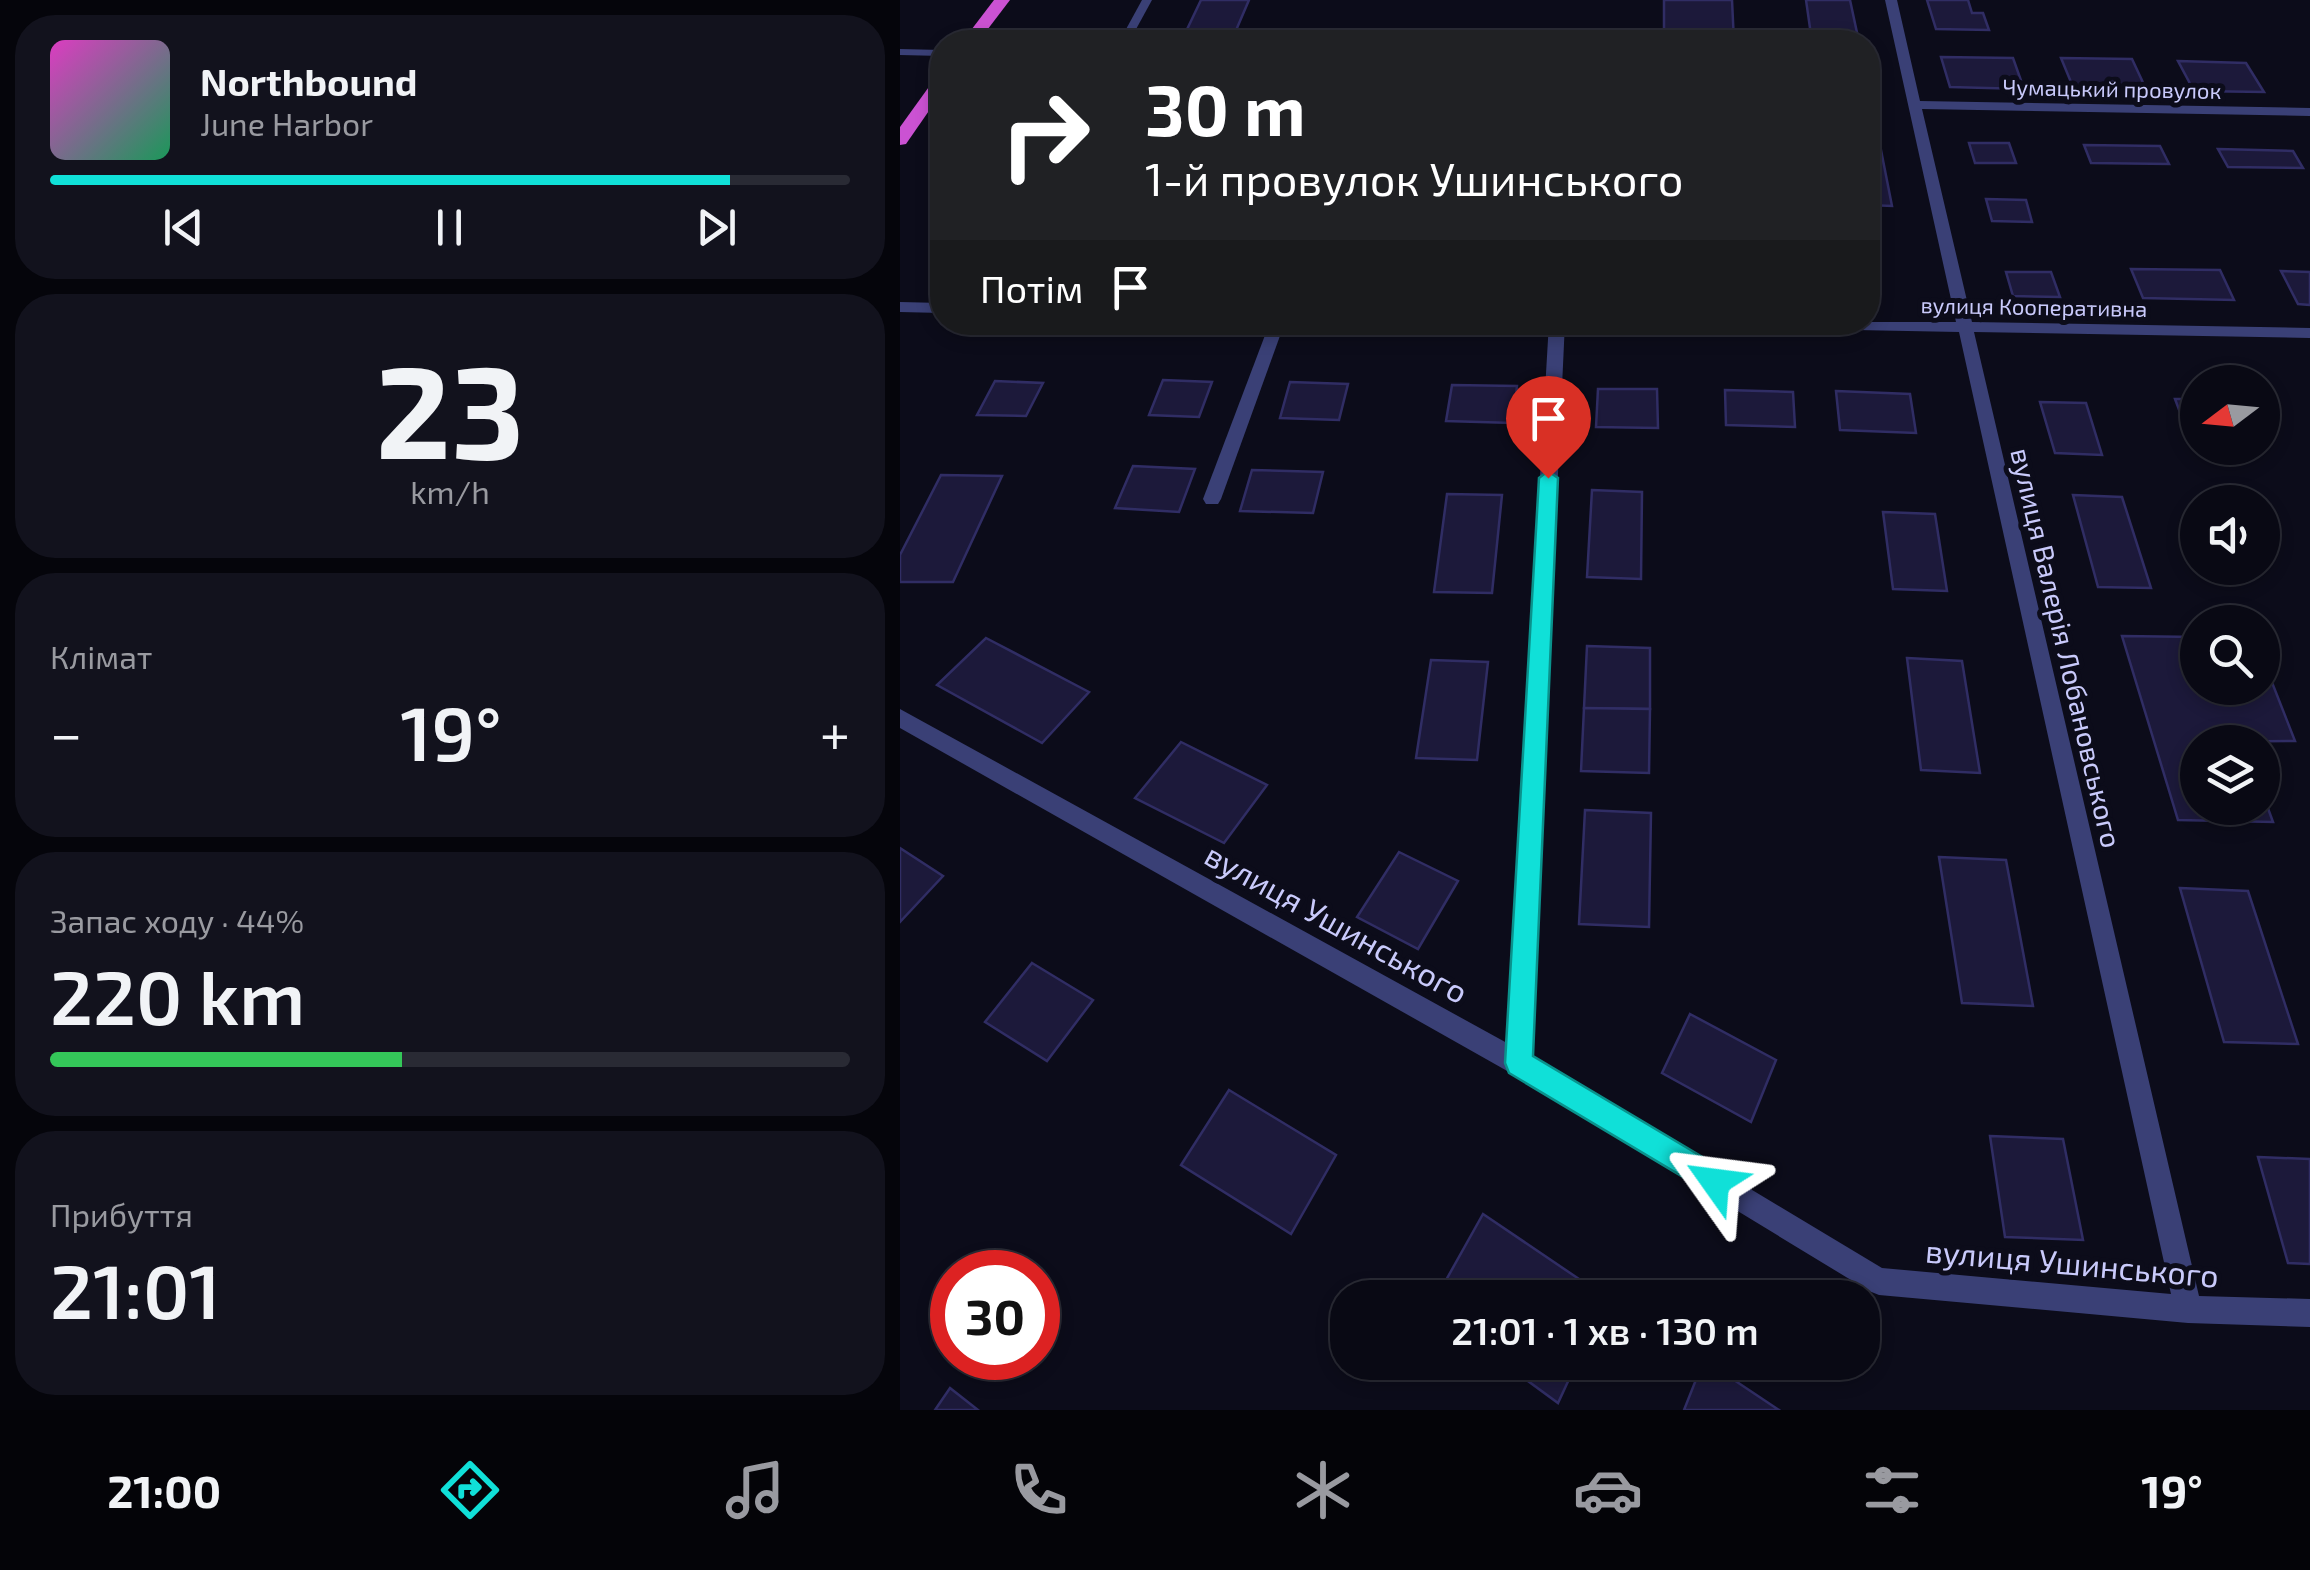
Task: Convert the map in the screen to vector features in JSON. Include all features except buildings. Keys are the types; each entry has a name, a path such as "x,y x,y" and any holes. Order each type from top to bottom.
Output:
{"highway":[{"path":"979,30 1002,0"},
{"path":"900,140 930,97"}],"street":[{"name":"вулиця Валерія Лобановського","path":"1891,0 2188,1309"},
{"name":"Чумацький провулок","path":"1913,105 2310,112"},
{"path":"900,307 930,308"},
{"name":"вулиця Кооперативна","path":"1880,327 2310,334"},
{"path":"1212,499 1273,335"},
{"path":"1518,1063 1555,335"},
{"name":"вулиця Ушинського","path":"900,718 1518,1063 1880,1281 2188,1309 2310,1313"}],"lane":[{"path":"1131,30 1147,0"},
{"path":"900,52 930,52"}],"route":[{"path":"1548,478 1518,1063 1715,1182"}]}
